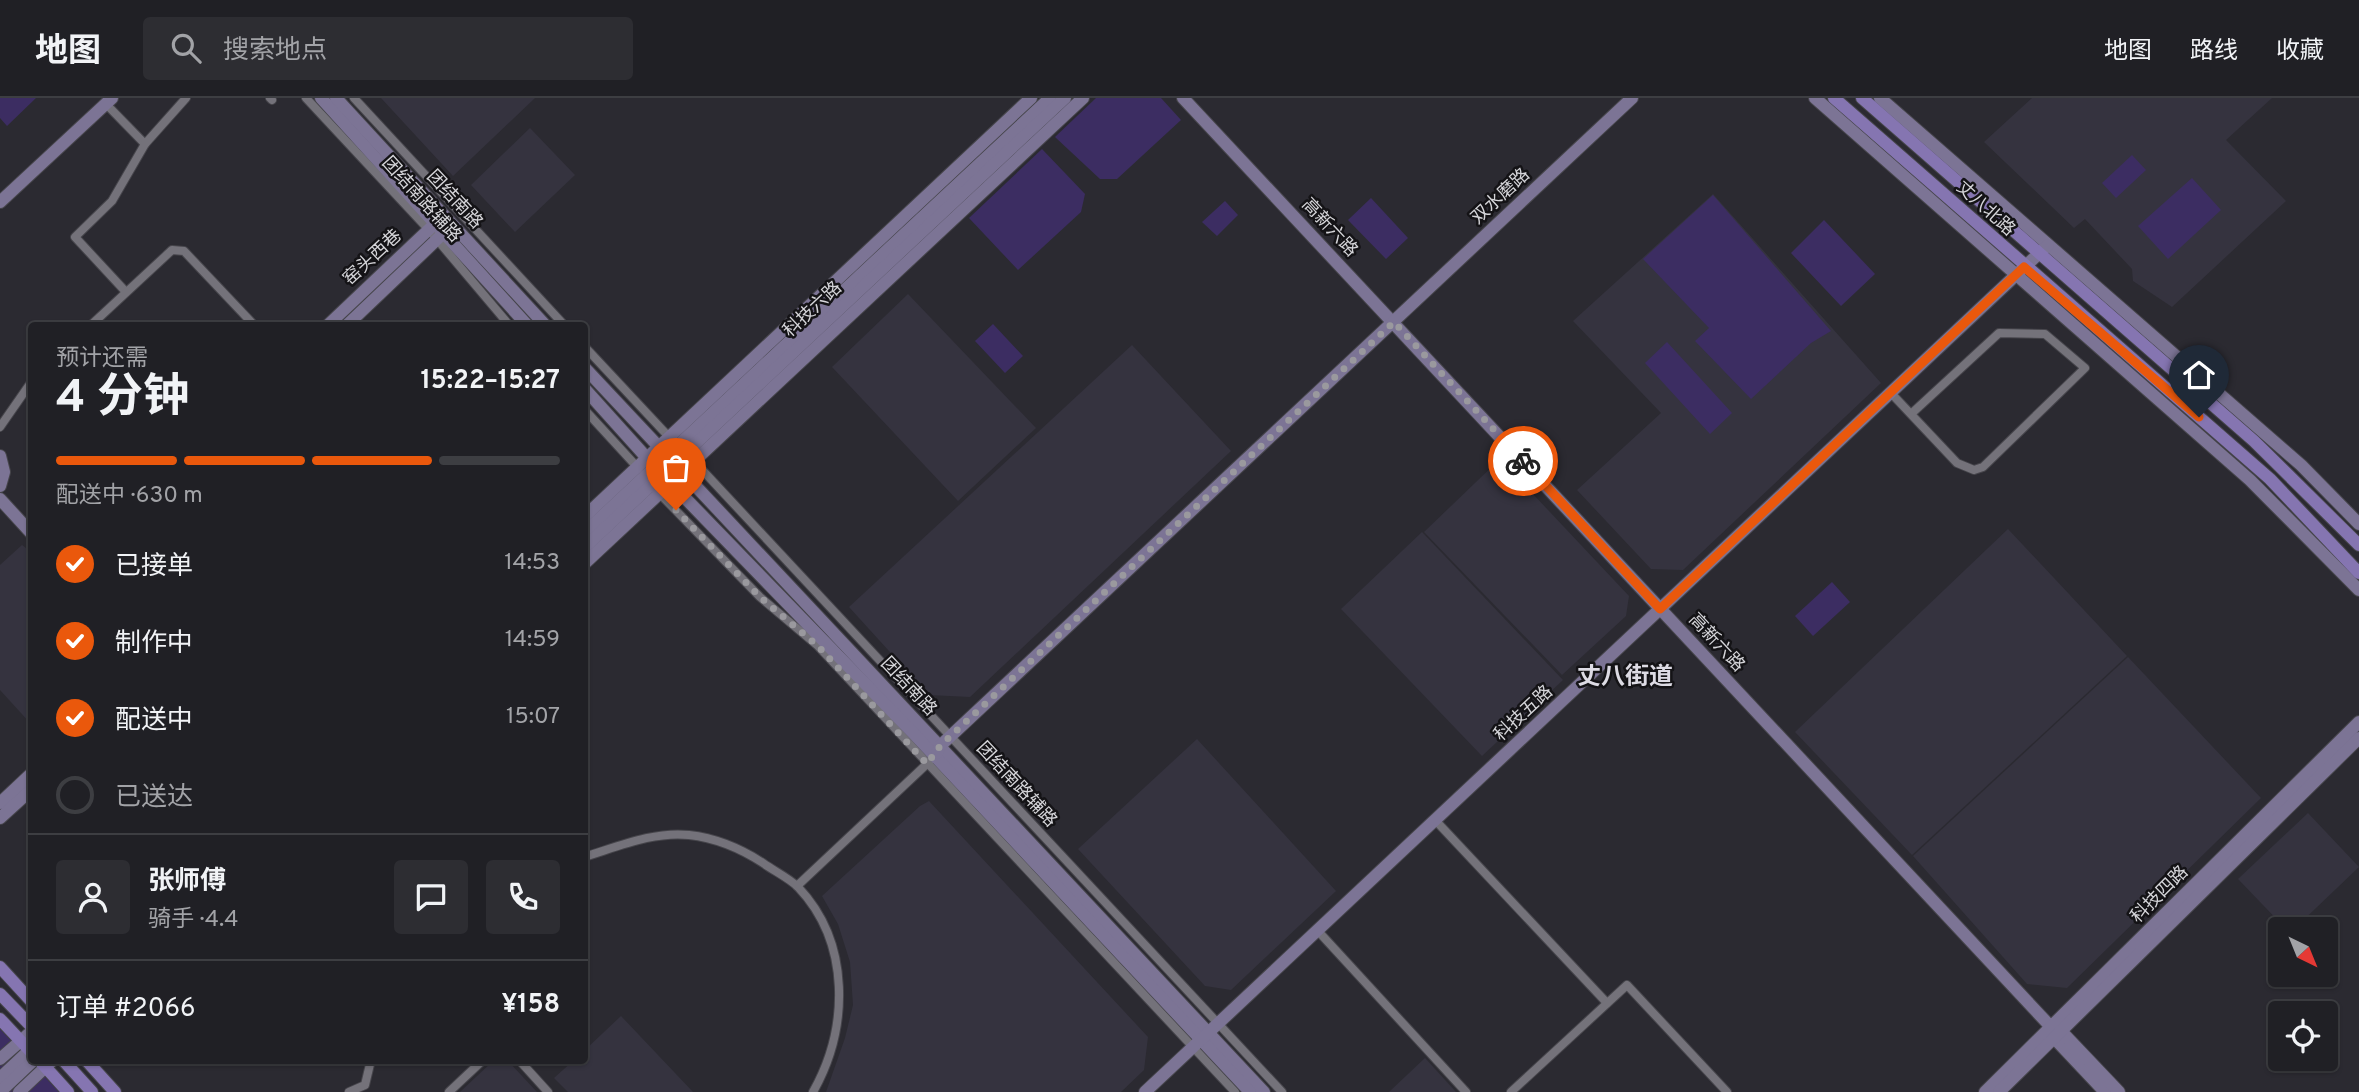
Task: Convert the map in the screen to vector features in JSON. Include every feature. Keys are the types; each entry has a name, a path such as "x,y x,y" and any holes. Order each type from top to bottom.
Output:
{"main road":[{"name":"团结南路","path":"321,98 524,322"},
{"name":"团结南路","path":"335,98 441,228 542,322"},
{"path":"588,559 654,476 1031,98"},
{"name":"科技六路","path":"588,544 654,476 1050,98"},
{"name":"科技六路","path":"682,449 1065,98"},
{"path":"682,449 1083,98"},
{"name":"高新六路","path":"1183,98 2055,1032 2105,1092"},
{"name":"双水磨路","path":"938,751 1632,98"},
{"path":"1815,98 2020,271 2250,480 2359,590"},
{"name":"丈八北路","path":"1834,98 2020,271 2270,479 2359,573"},
{"name":"丈八北路","path":"1862,98 2043,249 2254,441 2359,545"},
{"path":"1880,98 2043,249 2301,465 2359,524"},
{"path":"0,202 109,101"},
{"name":"窑头西巷","path":"332,322 441,228"},
{"name":"窑头西巷","path":"350,322 441,228"},
{"name":"科技五路","path":"1145,1092 2043,249"},
{"name":"团结南路","path":"588,371 1250,1092"},
{"name":"团结南路","path":"588,393 654,476 938,751"},
{"path":"0,456 4,472 0,486"},
{"path":"588,515 654,476"},
{"name":"科技六路","path":"588,530 654,476"},
{"path":"0,499 28,530"},
{"name":"科技四路","path":"1999,1092 2359,722"},
{"name":"科技四路","path":"1985,1092 2055,1032 2359,738"},
{"path":"0,803 28,777"},
{"path":"0,818 28,793"},
{"path":"0,967 28,998"},
{"path":"0,994 28,1025"},
{"path":"0,1019 28,1048"},
{"name":"高新六路","path":"2055,1032 2119,1092"},
{"name":"团结南路","path":"1201,1040 1264,1092"},
{"path":"0,1059 28,1056"},
{"path":"0,1079 28,1060"},
{"path":"0,1092 28,1062"},
{"path":"19,1092 31,1064"},
{"path":"43,1064 68,1092"},
{"path":"67,1064 92,1092"},
{"path":"90,1064 115,1092"}],"street":[{"path":"126,292 75,237 112,201 145,144 186,98"},
{"name":"团结南路辅路","path":"306,98 441,228 507,322"},
{"name":"团结南路辅路","path":"354,98 561,322"},
{"path":"109,101 145,144"},
{"path":"94,322 172,250 184,251 251,322"},
{"path":"1890,392 1957,463 1974,470 1983,467 2085,368 2045,334 1999,333 1911,414"},
{"name":"团结南路辅路","path":"588,350 682,449 938,751 1219,1023 1282,1092"},
{"path":"0,427 11,407 28,387"},
{"path":"588,413 654,476"},
{"path":"797,886 938,751"},
{"path":"1436,821 1607,1003"},
{"path":"588,856 657,835 685,834 730,845 797,886 819,914 835,958 841,998 835,1038 813,1092"},
{"path":"1318,932 1466,1092"},
{"path":"1511,1092 1627,985 1727,1092"},
{"path":"1201,1040 1235,1092"},
{"path":"365,1085 370,1064"},
{"path":"449,1092 479,1064"},
{"path":"523,1064 548,1092"},
{"path":"349,1092 365,1085"},
{"path":"365,1085 372,1092"}],"shaded area":[{"path":"0,98 36,98 7,126 0,118"},
{"path":"381,98 535,98 453,176"},
{"path":"1096,98 1161,98 1181,120 1117,179 1100,179 1055,137"},
{"path":"2032,98 2272,98 2226,140 2286,201 2172,307 2133,281 2132,269 2085,219 2074,228 1984,142"},
{"path":"530,128 575,175 515,232 471,185"},
{"path":"1042,149 1085,194 1081,212 1018,270 969,218"},
{"path":"2132,155 2146,170 2116,198 2102,183"},
{"path":"2192,178 2221,210 2168,259 2138,226"},
{"path":"1713,194 1881,383 1683,570 1651,569 1577,490 1661,413 1573,321"},
{"path":"1713,195 1831,331 1811,343 1751,399 1695,341 1709,328 1643,259"},
{"path":"1371,198 1408,238 1386,259 1348,220"},
{"path":"1225,201 1238,215 1217,236 1202,222"},
{"path":"1824,220 1875,274 1841,306 1791,253"},
{"path":"908,294 1036,428 958,501 832,367"},
{"path":"993,324 1023,356 1005,373 975,341"},
{"path":"1667,342 1732,413 1710,434 1645,363"},
{"path":"1132,345 1231,451 970,697 929,695 849,607"},
{"path":"1500,459 1629,596 1626,616 1562,675 1424,532"},
{"path":"2008,529 2127,656 1912,855 1795,732"},
{"path":"1422,532 1563,680 1482,756 1341,609"},
{"path":"22,545 28,550 28,721 0,690 0,565"},
{"path":"1832,582 1850,602 1813,636 1795,616"},
{"path":"2128,657 2261,798 2067,988 2027,984 1913,856"},
{"path":"1197,739 1336,891 1231,990 1205,986 1078,849"},
{"path":"929,801 1148,1037 1144,1070 1121,1092 826,1092 845,1038 853,1005 850,962 838,924 822,896 920,806"},
{"path":"2308,813 2359,867 2307,917 2274,917 2238,879"},
{"path":"621,1016 693,1092 568,1092 554,1078 570,1064 588,1064 588,1047"},
{"path":"0,1029 28,1059 28,1064 33,1064 59,1092 0,1092"},
{"path":"1425,1058 1456,1092 1389,1092"},
{"path":"490,1064 511,1064 537,1092 460,1092"}],"way so far":[{"path":"676,510 760,597 818,646 927,764 935,757 940,746 1394,322 1523,461"}],"district":[{"name":"丈八街道","path":"1625,678"}],"route":[{"path":"1523,461 1660,609 2024,267 2199,417"}]}
